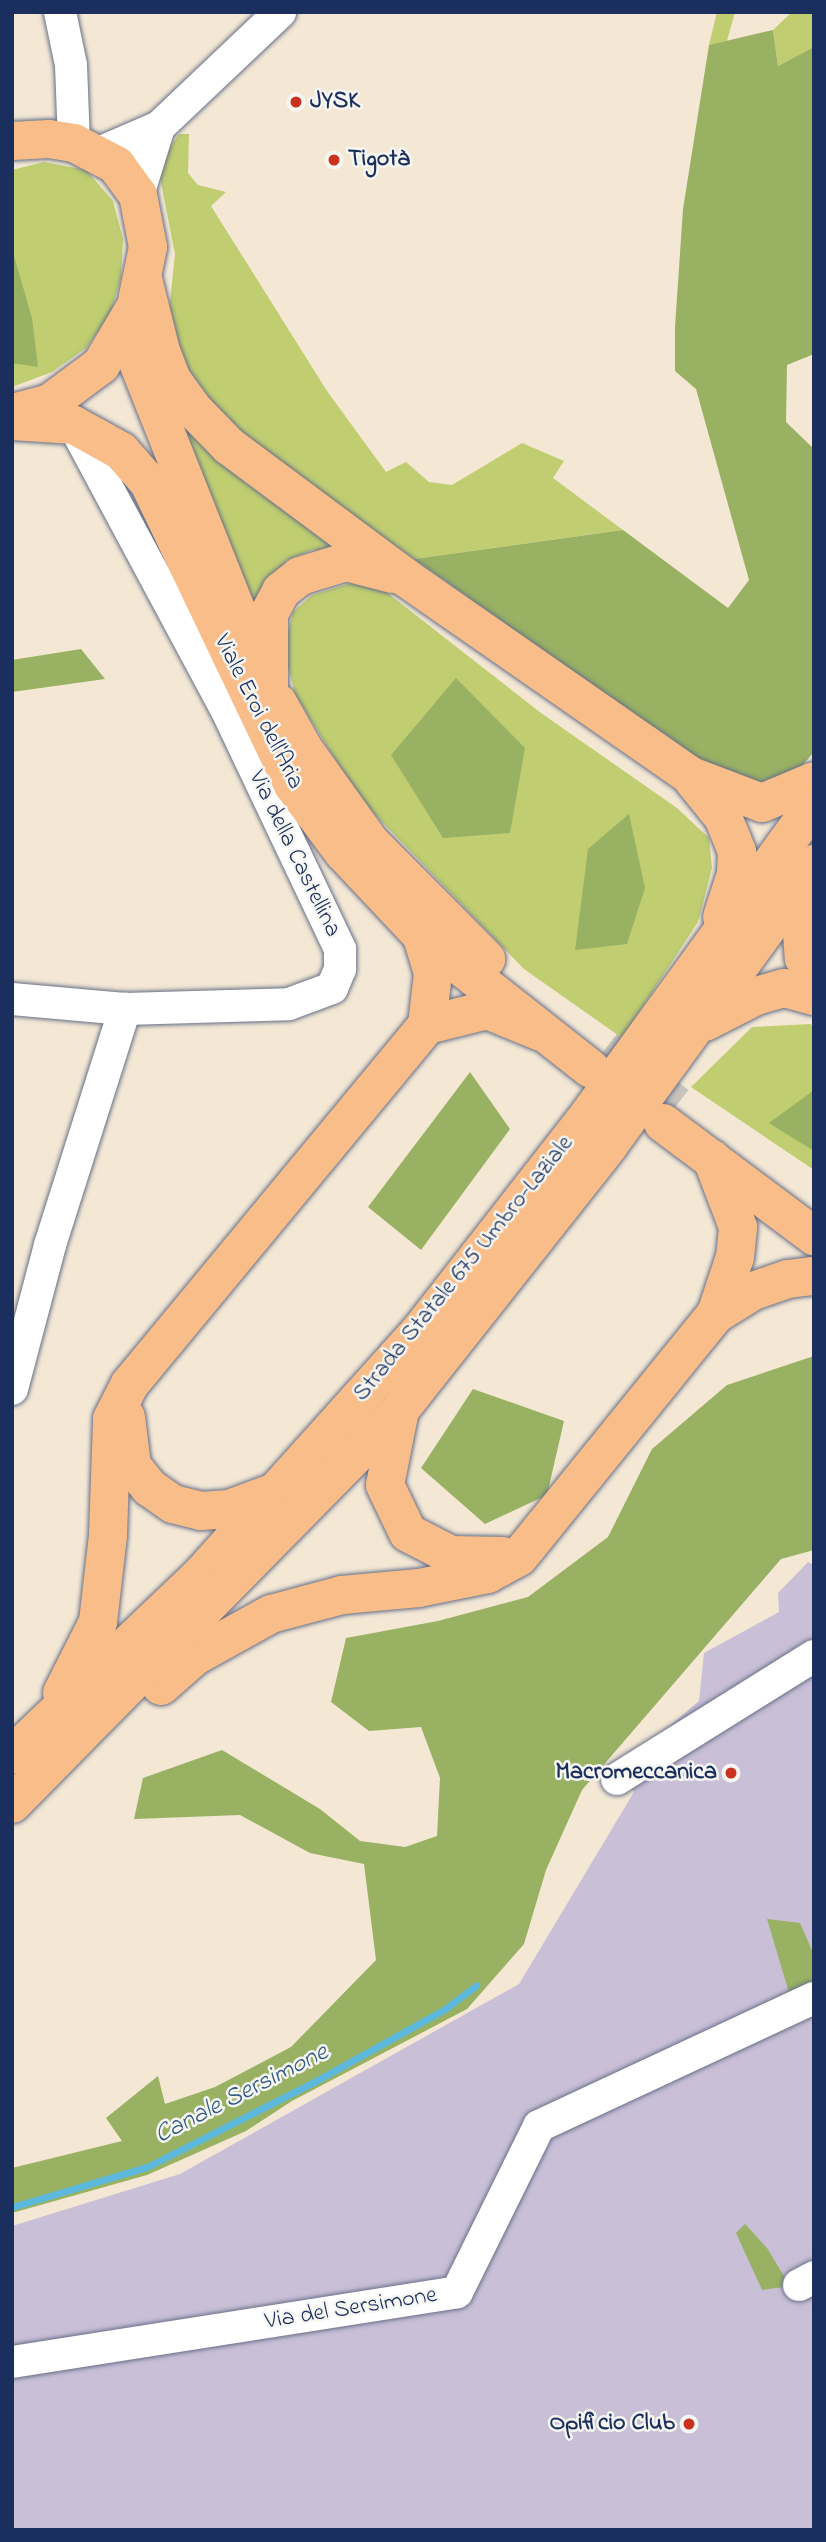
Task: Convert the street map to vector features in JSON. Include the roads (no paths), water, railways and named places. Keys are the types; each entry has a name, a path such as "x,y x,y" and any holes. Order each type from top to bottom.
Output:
{"main road":[{"path":"12,141 49,139 86,148 116,165 138,195 148,233 143,279 125,330 102,365 79,385 50,403 12,413"},
{"path":"143,279 161,351 172,380 192,408 229,446 405,578 691,776 762,803 814,781"},
{"name":"Viale Eroi dell'Aria","path":"12,421 74,425 121,450 149,483 293,785 343,852 422,936 541,1032 598,1059 482,956 407,883 346,811 269,686 214,559 125,330"},
{"path":"269,686 269,614 281,591 300,576 346,562 405,578"},
{"path":"691,776 723,817 737,852 721,933"},
{"name":"Strada Statale 675 Umbro-Laziale","path":"12,1804 55,1740 420,1331 582,1124 814,805"},
{"path":"813,865 801,919 804,958 814,972"},
{"name":"Strada Statale 675 Umbro-Laziale","path":"12,1755 55,1740 400,1410 527,1253 700,1024 813,865"},
{"path":"422,936 433,973 427,1026 130,1384 112,1419 108,1535 98,1622 55,1740 106,1732 195,1656 271,1614 342,1595 419,1588 488,1574 519,1557 716,1314 753,1291 788,1279 814,1276"},
{"path":"700,1024 756,996 784,988 814,996"},
{"path":"427,1026 488,1010 541,1032"},
{"path":"814,1204 670,1114 712,1159 814,1236"},
{"path":"712,1159 738,1227 735,1257 716,1314"},
{"path":"130,1384 125,1427 132,1466 150,1488 173,1504 201,1511 229,1509 277,1491"},
{"path":"400,1410 385,1485 408,1533 451,1555 519,1557"}],"street":[{"path":"60,12 86,148 159,127 280,12"},
{"path":"138,195 159,127"},
{"name":"Via della Castellina","path":"12,999 125,1009 289,1004 332,988 340,969 340,949 226,709 74,425"},
{"path":"12,1389 50,1245 125,1009"},
{"path":"618,1779 814,1656"},
{"name":"Via del Sersimone","path":"12,2362 457,2292 539,2126 814,1997"}],"waterway":[{"name":"Canale Sersimone","path":"12,2207 147,2167 314,2082 445,2009 476,1986"}],"tunnel":[{"path":"605,1049 677,1105"}],"place":[{"name":"JYSK","path":"296,102"},
{"name":"Tigotà","path":"334,160"},
{"name":"Macromeccanica","path":"731,1773"},
{"name":"Opificio Club","path":"689,2424"}]}
